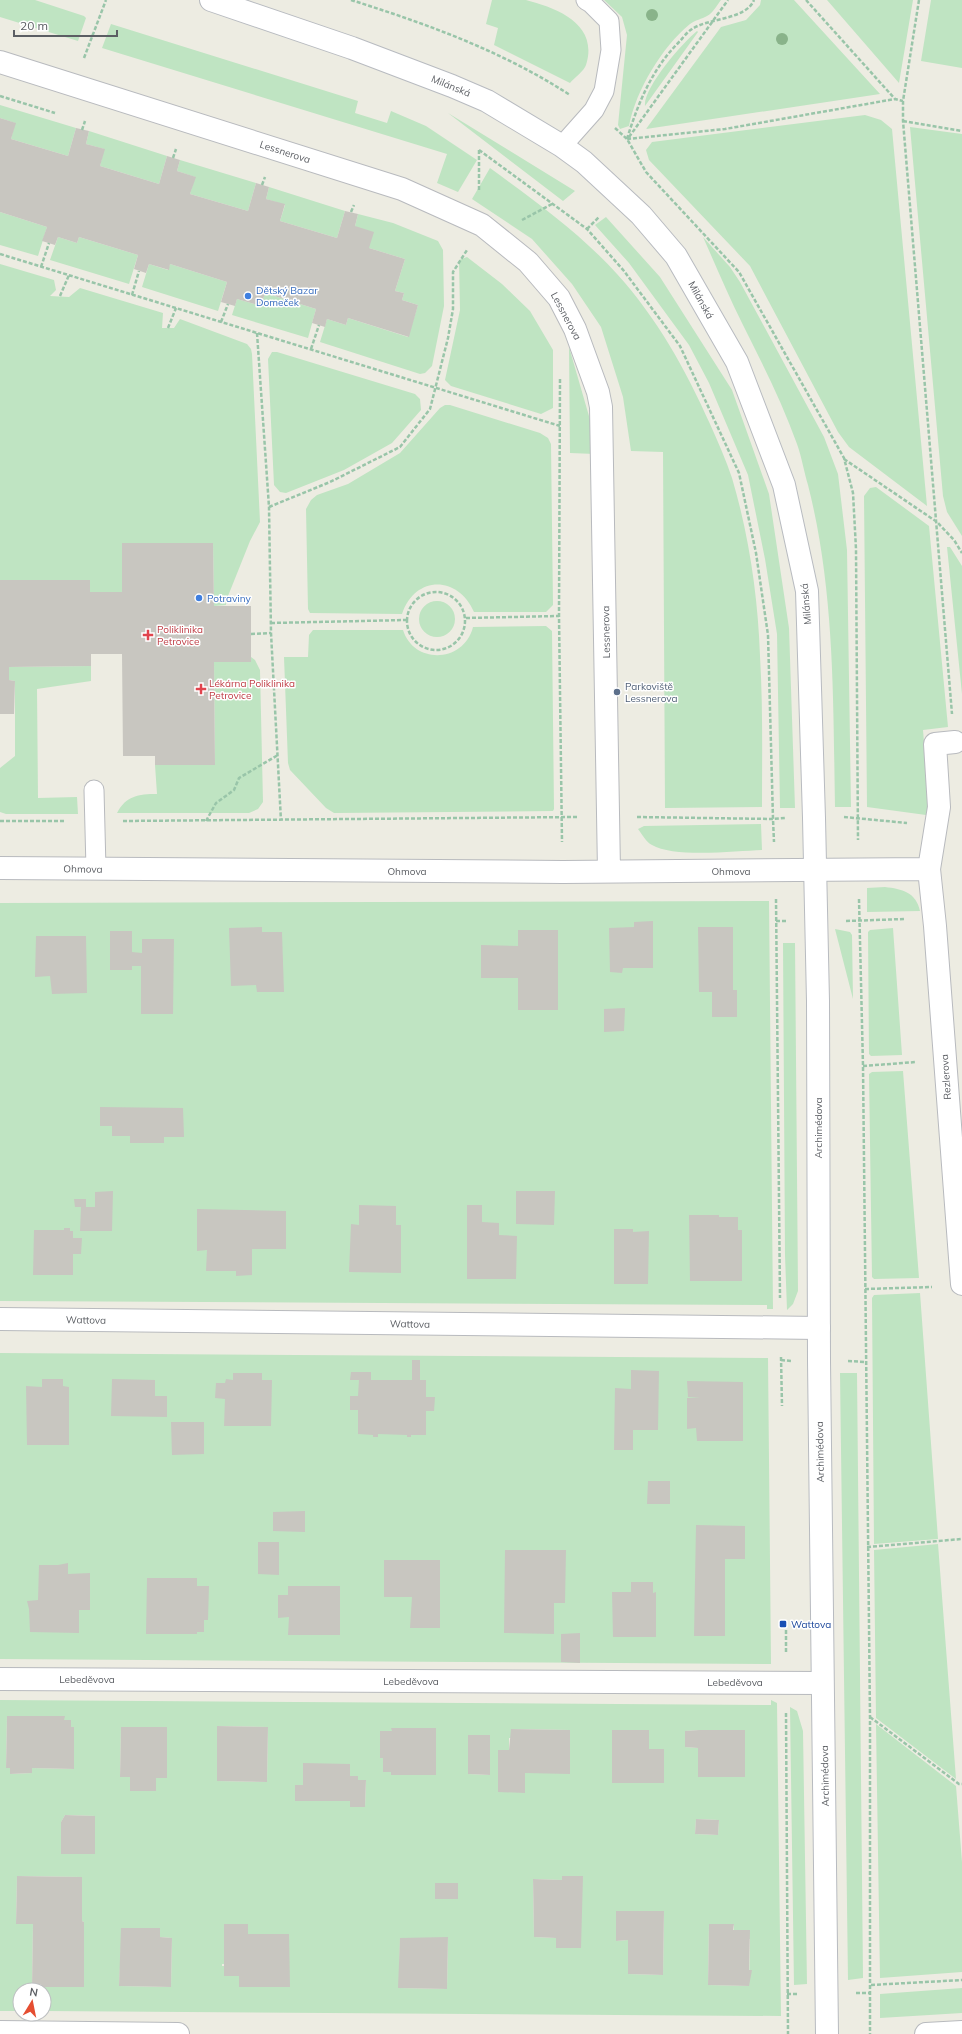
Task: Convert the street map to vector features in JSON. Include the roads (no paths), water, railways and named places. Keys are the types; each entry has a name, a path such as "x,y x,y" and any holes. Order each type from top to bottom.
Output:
{"street":[{"name":"Milánská","path":"211,0 352,48 487,101 562,146 584,162 642,215 676,256 737,362 784,485 807,591 815,870"},
{"name":"Lessnerova","path":"0,62 402,189 482,225 528,262 559,298 576,329 598,392 601,407 609,871"},
{"name":"Rezlerova","path":"958,742 935,744 939,807 929,869 962,1284"},
{"name":"Ohmova","path":"0,868 563,872 815,870"},
{"path":"815,870 929,869"},
{"name":"Archimédova","path":"815,870 822,1683 827,2034"},
{"name":"Wattova","path":"0,1319 819,1328"},
{"name":"Lebeděvova","path":"0,1679 822,1683"},
{"path":"0,2032 178,2034"},
{"path":"926,2034 962,2032"}],"lane":[{"path":"562,146 594,110 604,91 610,57 609,21 586,0"},
{"path":"94,790 96,869"}],"place":[{"name":"Dětský Bazar Domeček","path":"248,296"},
{"name":"Potraviny","path":"199,598"},
{"name":"Poliklinika Petrovice","path":"148,635"},
{"name":"Lékárna Poliklinika Petrovice","path":"201,689"},
{"name":"Parkoviště Lessnerova","path":"617,692"},
{"name":"Wattova","path":"783,1624"}]}
